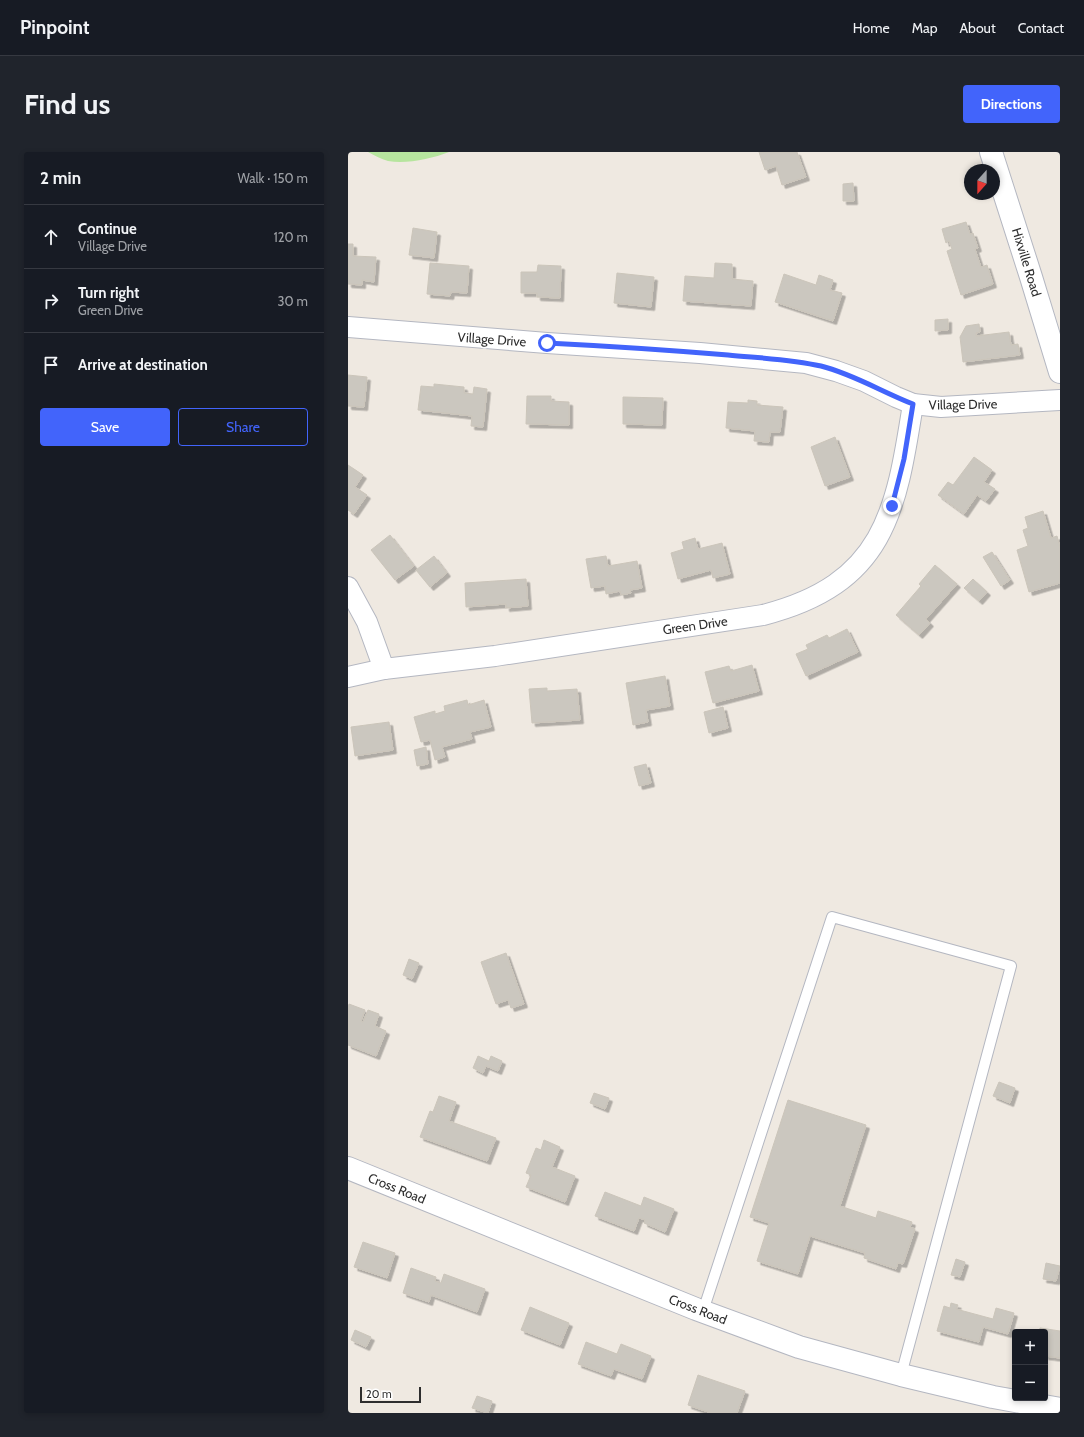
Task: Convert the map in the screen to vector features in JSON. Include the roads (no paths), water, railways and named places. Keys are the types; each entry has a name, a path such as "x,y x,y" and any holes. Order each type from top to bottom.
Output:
{"street":[{"name":"Hixville Road","path":"991,152 1032,277 1060,372"},
{"name":"Village Drive","path":"348,327 700,353 806,363 836,370 864,381 913,404 941,407 1060,400"},
{"name":"Green Drive","path":"348,676 384,669 495,656 763,615 784,609 821,594 838,583 860,562 875,543 885,525 898,486 913,404"},
{"path":"348,587 368,622 384,669"},
{"name":"Cross Road","path":"348,1168 703,1311 800,1347 901,1375 993,1397 1060,1409"}],"lane":[{"path":"703,1311 832,917 1012,966 901,1375"}]}
